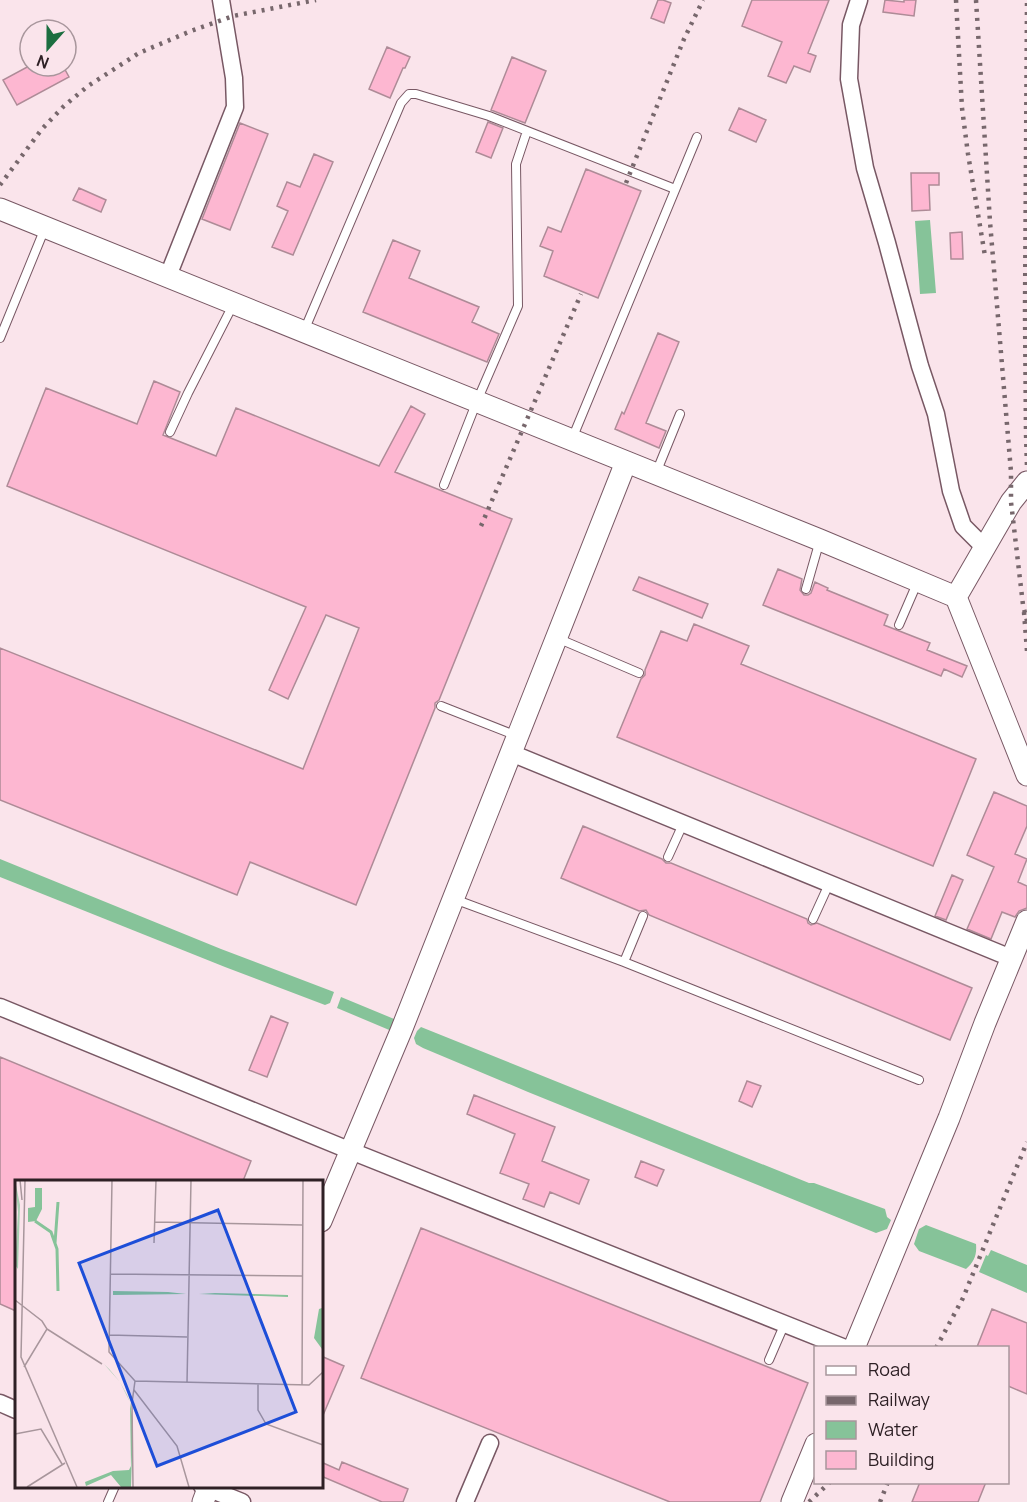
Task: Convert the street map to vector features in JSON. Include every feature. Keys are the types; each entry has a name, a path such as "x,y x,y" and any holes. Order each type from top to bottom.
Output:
{"street":[{"path":"168,276 235,107 234,78 221,0"},
{"path":"859,0 851,25 849,79 865,168 920,366 936,414 951,490 963,526 985,548"},
{"path":"0,209 957,597 1027,775"},
{"path":"322,1219 401,1031 626,462"},
{"path":"957,597 1011,502 1027,482"},
{"path":"514,745 683,824 1011,958"},
{"path":"854,1346 949,1118 984,1023 1027,921"},
{"path":"0,1007 351,1151 842,1346"},
{"path":"0,1403 15,1410"},
{"path":"465,1502 490,1443"},
{"path":"792,1502 814,1449"},
{"path":"205,1490 243,1502"}],"lane":[{"path":"304,332 401,103 409,94 416,94 489,116 675,189"},
{"path":"444,485 518,306 516,164 527,131"},
{"path":"572,440 697,137"},
{"path":"0,338 45,228"},
{"path":"170,432 234,303"},
{"path":"656,474 680,414"},
{"path":"806,589 820,540"},
{"path":"899,625 918,580"},
{"path":"556,638 639,673"},
{"path":"441,706 514,745"},
{"path":"668,857 683,824"},
{"path":"813,919 830,884"},
{"path":"454,898 624,962 919,1080"},
{"path":"624,962 643,916"},
{"path":"769,1360 785,1323"},
{"path":"108,1502 114,1487"}],"water":[{"path":"930,220 936,293 920,294 915,221"},
{"path":"0,859 221,949 334,992 330,1003 325,1005 225,967 0,877"},
{"path":"341,997 399,1021 394,1032 337,1008"},
{"path":"421,1027 809,1183 885,1209 887,1217 891,1220 887,1229 876,1233 528,1092 416,1044 414,1038"},
{"path":"926,1225 976,1244 973,1261 966,1269 919,1251 914,1244 919,1229"},
{"path":"991,1250 1027,1265 1027,1293 979,1272 986,1255 988,1256"}],"building":[{"path":"658,0 671,3 664,23 651,18"},
{"path":"752,0 829,0 808,53 816,56 810,72 794,66 786,83 768,76 782,42 742,26"},
{"path":"885,0 904,2 904,0 916,0 914,16 883,12"},
{"path":"387,47 410,57 390,98 369,89"},
{"path":"512,57 546,71 525,123 491,110"},
{"path":"18,72 18,78 67,78 17,105 3,80"},
{"path":"739,108 766,120 756,142 729,130"},
{"path":"488,122 503,128 491,158 476,152"},
{"path":"240,123 268,134 230,230 202,219"},
{"path":"314,154 333,162 293,255 272,247 288,211 277,206 287,182 300,187"},
{"path":"586,169 641,191 598,298 544,276 553,251 540,246 548,227 561,232"},
{"path":"911,173 939,173 939,185 929,185 930,210 912,211"},
{"path":"79,188 106,200 101,212 73,200"},
{"path":"962,232 963,259 951,259 950,233"},
{"path":"393,240 420,251 409,278 479,307 472,322 499,334 487,362 363,312"},
{"path":"658,333 679,342 646,423 666,431 659,448 615,429 622,412 624,414"},
{"path":"154,381 180,392 163,435 216,456 236,408 379,466 411,406 425,414 395,472 512,519 439,700 435,703 435,708 356,905 250,862 237,895 0,800 0,648 303,769 359,628 326,615 288,699 269,690 306,607 7,486 46,388 137,424"},
{"path":"778,569 802,579 800,590 804,595 811,593 815,582 828,588 827,590 888,615 884,625 930,643 927,650 967,666 962,677 944,669 941,676 763,605"},
{"path":"639,577 708,604 702,618 633,590"},
{"path":"694,624 749,646 741,664 976,759 933,866 617,737 641,679 645,675 661,631 687,641"},
{"path":"994,792 1027,806 1027,826 1015,854 1027,859 1018,882 1027,886 1027,908 1019,911 1015,917 1002,912 991,939 967,929 994,867 967,855"},
{"path":"583,826 662,859 666,863 671,863 807,919 811,925 817,923 972,988 950,1040 649,915 646,910 639,911 561,878"},
{"path":"952,875 963,880 946,920 935,916"},
{"path":"271,1016 288,1023 267,1077 249,1070"},
{"path":"0,1057 251,1161 243,1180 15,1180 15,1311 0,1304"},
{"path":"747,1081 761,1086 752,1107 739,1101"},
{"path":"474,1095 555,1127 542,1161 589,1180 579,1204 550,1192 544,1207 523,1199 529,1184 500,1173 515,1134 467,1114"},
{"path":"641,1161 664,1170 657,1186 635,1177"},
{"path":"421,1228 808,1383 760,1502 670,1502 361,1378"},
{"path":"992,1309 1027,1323 1027,1394 1009,1386 1009,1346 977,1346"},
{"path":"322,1356 344,1366 322,1418"},
{"path":"322,1462 339,1470 342,1462 408,1489 403,1502 382,1502 322,1476"},
{"path":"919,1484 985,1484 978,1502 912,1502"}],"railway":[{"path":"0,185 42,129 64,106 88,86 139,53 233,16 316,0"},
{"path":"626,183 684,39 703,0"},
{"path":"956,0 962,108 985,256"},
{"path":"976,0 990,222 1011,472 1011,502 1023,605 1027,621"},
{"path":"1027,3 1025,311 1027,467"},
{"path":"481,526 581,294"},
{"path":"1024,612 1027,651"},
{"path":"937,1346 963,1298 1027,1142"},
{"path":"809,1502 828,1484"},
{"path":"880,1502 887,1484"}]}
